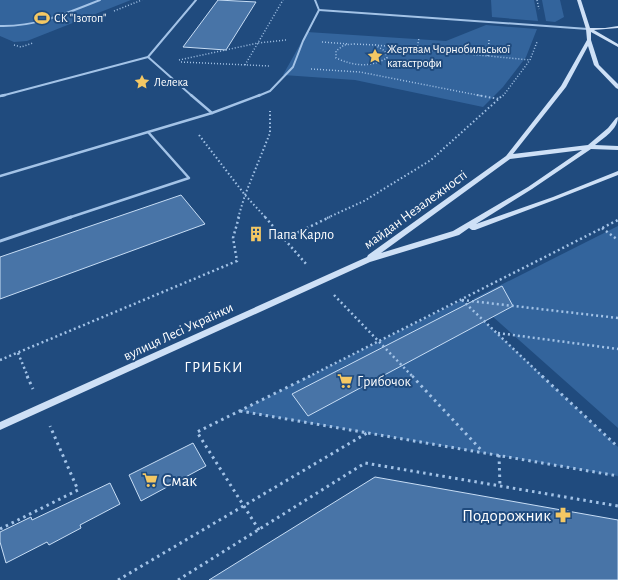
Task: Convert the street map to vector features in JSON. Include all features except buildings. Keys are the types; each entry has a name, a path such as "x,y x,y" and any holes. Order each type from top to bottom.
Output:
{"main road":[{"path":"579,0 597,65 618,87"},
{"path":"588,29 618,27"},
{"path":"588,29 618,46"},
{"name":"майдан Незалежності","path":"367,260 508,157 563,87 589,40"},
{"name":"майдан Незалежності","path":"367,260 456,233 530,188 590,147 610,129 618,119"},
{"path":"508,157 590,147 618,148"},
{"path":"456,233 555,198 618,173"},
{"name":"вулиця Лесі Українки","path":"0,426 367,260"}],"lane":[{"path":"0,26 12,28 28,26 100,0"},
{"path":"0,96 148,57 196,0"},
{"path":"0,176 212,113 270,91 293,67 303,41 319,10 315,0"},
{"path":"319,10 588,29"},
{"path":"148,57 212,113"},
{"path":"0,241 189,178 148,132"}],"path":[{"path":"245,65 283,0"},
{"path":"284,239 364,201 431,160 500,100 530,60 543,25 537,0"},
{"path":"306,37 258,44 174,61 360,72 500,100"},
{"path":"417,49 420,38"},
{"path":"303,41 417,49 530,60"},
{"path":"354,44 344,45 336,51 336,58 347,64 362,67 379,63 387,58 385,51 375,46"},
{"path":"360,72 362,67"},
{"path":"0,360 237,261 233,238 245,195 270,133 270,91"},
{"path":"187,120 245,195 320,280 380,340 483,452"},
{"path":"259,530 197,432 462,300 618,220"},
{"path":"602,228 618,240"},
{"path":"462,300 618,318"},
{"path":"462,300 618,447"},
{"path":"498,333 618,349"},
{"path":"240,411 618,476"},
{"path":"118,580 368,433"},
{"path":"499,455 500,486"},
{"path":"178,580 365,464 618,506"},
{"path":"0,529 78,490"}],"shaded area":[{"name":"СК \"Ізотоп\"","path":"0,0 131,0 27,41 14,42 0,36"},
{"path":"491,0 534,0 538,21 492,17"},
{"path":"542,0 560,0 564,17 555,22 546,21"},
{"path":"486,25 537,29 526,57 503,87 483,107 355,80 283,75 307,32 446,41"},
{"path":"618,226 618,428 473,299"},
{"path":"462,300 618,447 618,476 240,411"}],"place":[{"name":"СК \"Ізотоп\"","path":"42,18"},
{"name":"Жертвам Чорнобильської катастрофи","path":"375,56"},
{"name":"Лелека","path":"142,82"},
{"name":"Папа Карло","path":"256,234"},
{"name":"Грибочок","path":"345,381"},
{"name":"Смак","path":"150,480"},
{"name":"Подорожник","path":"563,515"}],"district":[{"name":"ГРИБКИ","path":"214,367"}]}
